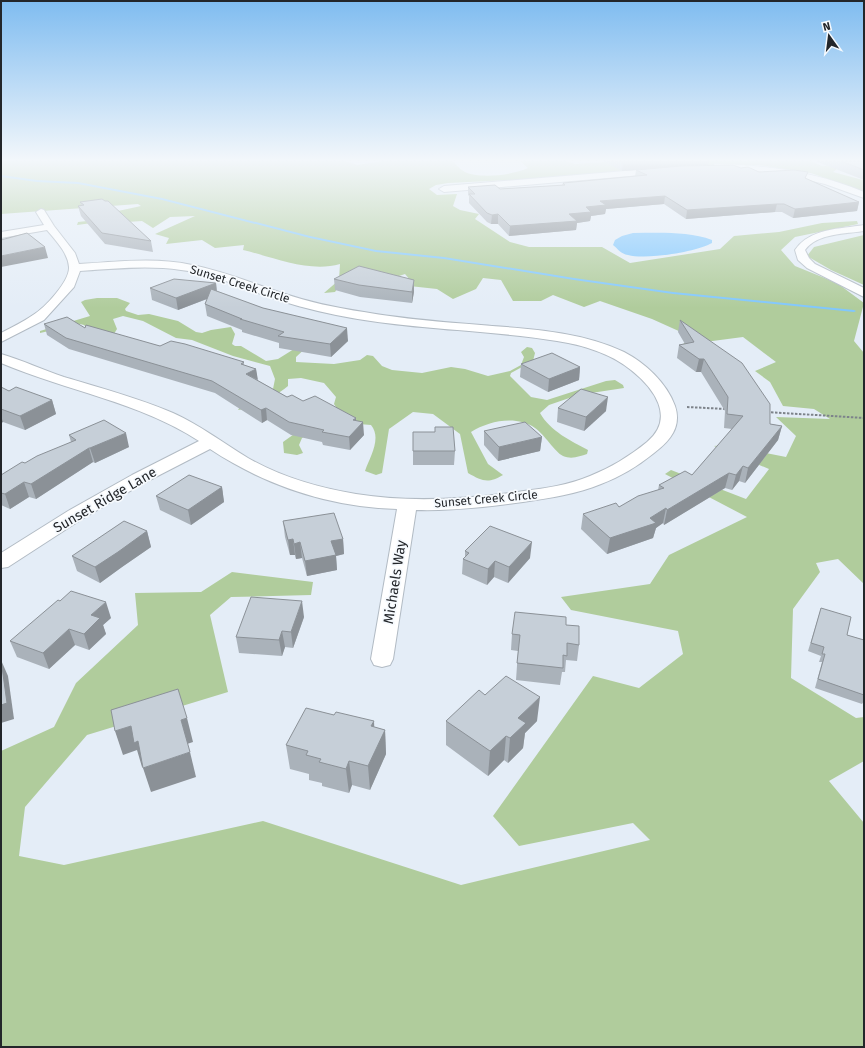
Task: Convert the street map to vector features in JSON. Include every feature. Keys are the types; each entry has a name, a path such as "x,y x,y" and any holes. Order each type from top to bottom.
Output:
{"street":[{"path":"1,338 39,316 70,284 75,268 70,253 50,227 41,212"},
{"path":"1,235 50,227"},
{"path":"864,228 821,236 809,240 802,245 800,250 804,260 811,266 864,293"},
{"name":"Sunset Creek Circle","path":"1,358 30,371 108,395 170,418 263,473 296,486 336,496 407,505 448,504 508,499 587,484 620,468 638,456 668,430 670,414 661,392 638,369 619,356 596,346 562,337 362,316 289,299 233,280 188,268 122,265 75,268"},
{"name":"Sunset Ridge Lane","path":"1,562 75,515 138,479 211,442"},
{"name":"Michaels Way","path":"382,659 407,505"}],"path":[{"path":"667,406 730,410"},
{"path":"761,412 864,418"}],"green space":[{"path":"1,210 57,210 1,214"},
{"path":"460,210 479,214 475,219 510,242 529,247 602,247 630,263 720,249 734,236 779,232 822,223 857,221 858,224 795,237 781,250 795,266 837,283 864,303 854,341 864,353 864,584 838,559 816,563 820,572 793,609 791,678 856,718 864,717 864,761 829,781 864,823 864,1047 1,1047 1,751 54,727 76,683 138,625 135,593 201,592 232,572 313,582 311,595 231,597 210,615 228,692 87,735 25,807 19,856 64,865 263,821 461,885 650,840 633,823 519,846 493,816 593,676 639,688 683,654 678,631 571,610 561,597 650,584 669,555 747,517 665,474 671,470 746,499 769,469 714,446 724,445 786,457 796,436 776,417 830,419 814,409 783,406 770,382 755,371 776,362 743,337 682,345 692,337 652,319 600,301 584,307 553,295 541,301 513,301 501,280 483,278 476,289 453,299 437,289 391,284 411,281 405,274 390,279 343,280 335,292 324,293 339,280 340,264 316,267 291,263 243,250 244,245 215,248 202,240 166,244 169,238 155,234 195,216 170,217 153,228 142,221 127,222 115,220 77,225 78,222 114,218 118,211"},
{"path":"864,235 864,285 831,270 807,256 814,247"},
{"path":"97,298 117,298 130,303 125,309 126,311 138,315 149,314 178,321 196,332 202,333 231,327 235,334 232,344 235,346 241,346 266,361 278,359 294,349 310,344 296,357 296,362 334,364 360,360 367,355 373,356 382,366 392,370 422,373 451,367 465,369 488,376 510,371 521,365 524,357 521,352 527,347 532,348 535,353 533,361 511,373 510,376 531,397 547,400 606,381 615,380 623,385 624,388 578,395 549,405 540,413 555,430 588,450 587,454 570,458 563,456 535,428 528,424 511,421 494,422 471,432 488,464 503,475 493,480 481,480 468,473 460,434 433,414 413,412 389,429 382,473 376,475 365,471 375,442 374,430 371,425 359,424 339,414 302,438 299,445 303,453 297,455 284,453 283,442 297,432 338,410 334,404 336,397 324,383 301,378 288,379 288,386 271,398 251,407 238,410 242,404 273,389 275,379 270,366 233,356 192,340 176,338 143,321 123,316 113,319 117,329 112,337 92,333 84,325 80,324 40,333 40,331 90,316 81,302"}],"water":[{"path":"633,233 693,235 712,240 712,243 683,252 658,256 636,256 626,254 621,252 613,245 615,240"}],"building":[{"path":"81,210 118,210 151,241 102,233"},
{"path":"484,210 589,210 591,212 569,214 577,221 510,226 498,214 492,215"},
{"path":"27,233 45,247 1,256 1,240"},
{"path":"359,266 414,280 412,292 359,285 334,279"},
{"path":"174,279 216,283 176,298 150,288"},
{"path":"211,289 263,308 347,328 330,344 278,336 284,332 240,319 242,319 205,304"},
{"path":"67,317 85,328 86,325 160,346 171,341 244,362 241,364 256,369 246,374 287,397 292,395 303,401 315,396 356,418 353,420 363,422 349,437 322,432 324,430 289,422 266,408 261,410 212,381 66,338 44,324"},
{"path":"680,320 742,363 770,404 770,424 782,426 748,468 743,466 736,475 729,473 667,510 666,508 650,518 656,523 610,538 583,514 616,503 619,507 638,496 664,488 659,485 685,471 692,475 743,416 727,414 728,397 704,359 699,359 679,345 694,342"},
{"path":"552,353 580,367 549,379 521,364"},
{"path":"1,387 9,391 16,387 52,400 20,416 1,409"},
{"path":"581,389 608,397 586,417 558,408"},
{"path":"104,420 126,433 89,448 31,484 24,482 5,494 1,493 1,475 22,462 25,463 37,456 76,440 69,435"},
{"path":"525,422 542,437 499,447 484,431"},
{"path":"435,427 453,427 455,451 413,451 413,432 435,432"},
{"path":"189,475 222,487 188,510 156,496"},
{"path":"334,513 343,539 331,541 336,555 305,561 300,542 294,544 293,539 288,540 283,521"},
{"path":"124,521 147,531 95,567 72,556"},
{"path":"490,526 532,542 509,567 495,561 488,569 463,559 469,553 465,551"},
{"path":"71,591 106,602 91,615 100,618 84,634 69,629 43,653 10,641 58,600 60,601"},
{"path":"251,597 302,601 291,632 282,631 279,640 236,637"},
{"path":"821,608 851,617 847,635 864,640 864,695 818,679 825,654 822,654 824,647 811,643"},
{"path":"515,612 566,617 566,625 579,626 579,645 567,643 567,656 563,655 563,668 517,663 520,635 512,634"},
{"path":"1,660 7,703 1,705"},
{"path":"506,676 540,697 518,718 526,723 510,738 506,736 490,751 446,721 479,690 485,695"},
{"path":"178,689 187,718 181,720 190,752 143,768 138,741 134,743 131,726 115,731 111,710"},
{"path":"306,708 334,715 336,712 374,721 371,726 385,730 368,766 349,761 346,769 319,762 321,759 306,755 308,751 286,745"}],"waterway":[{"path":"204,210 310,237 376,251 444,258 673,293 854,311"}]}
